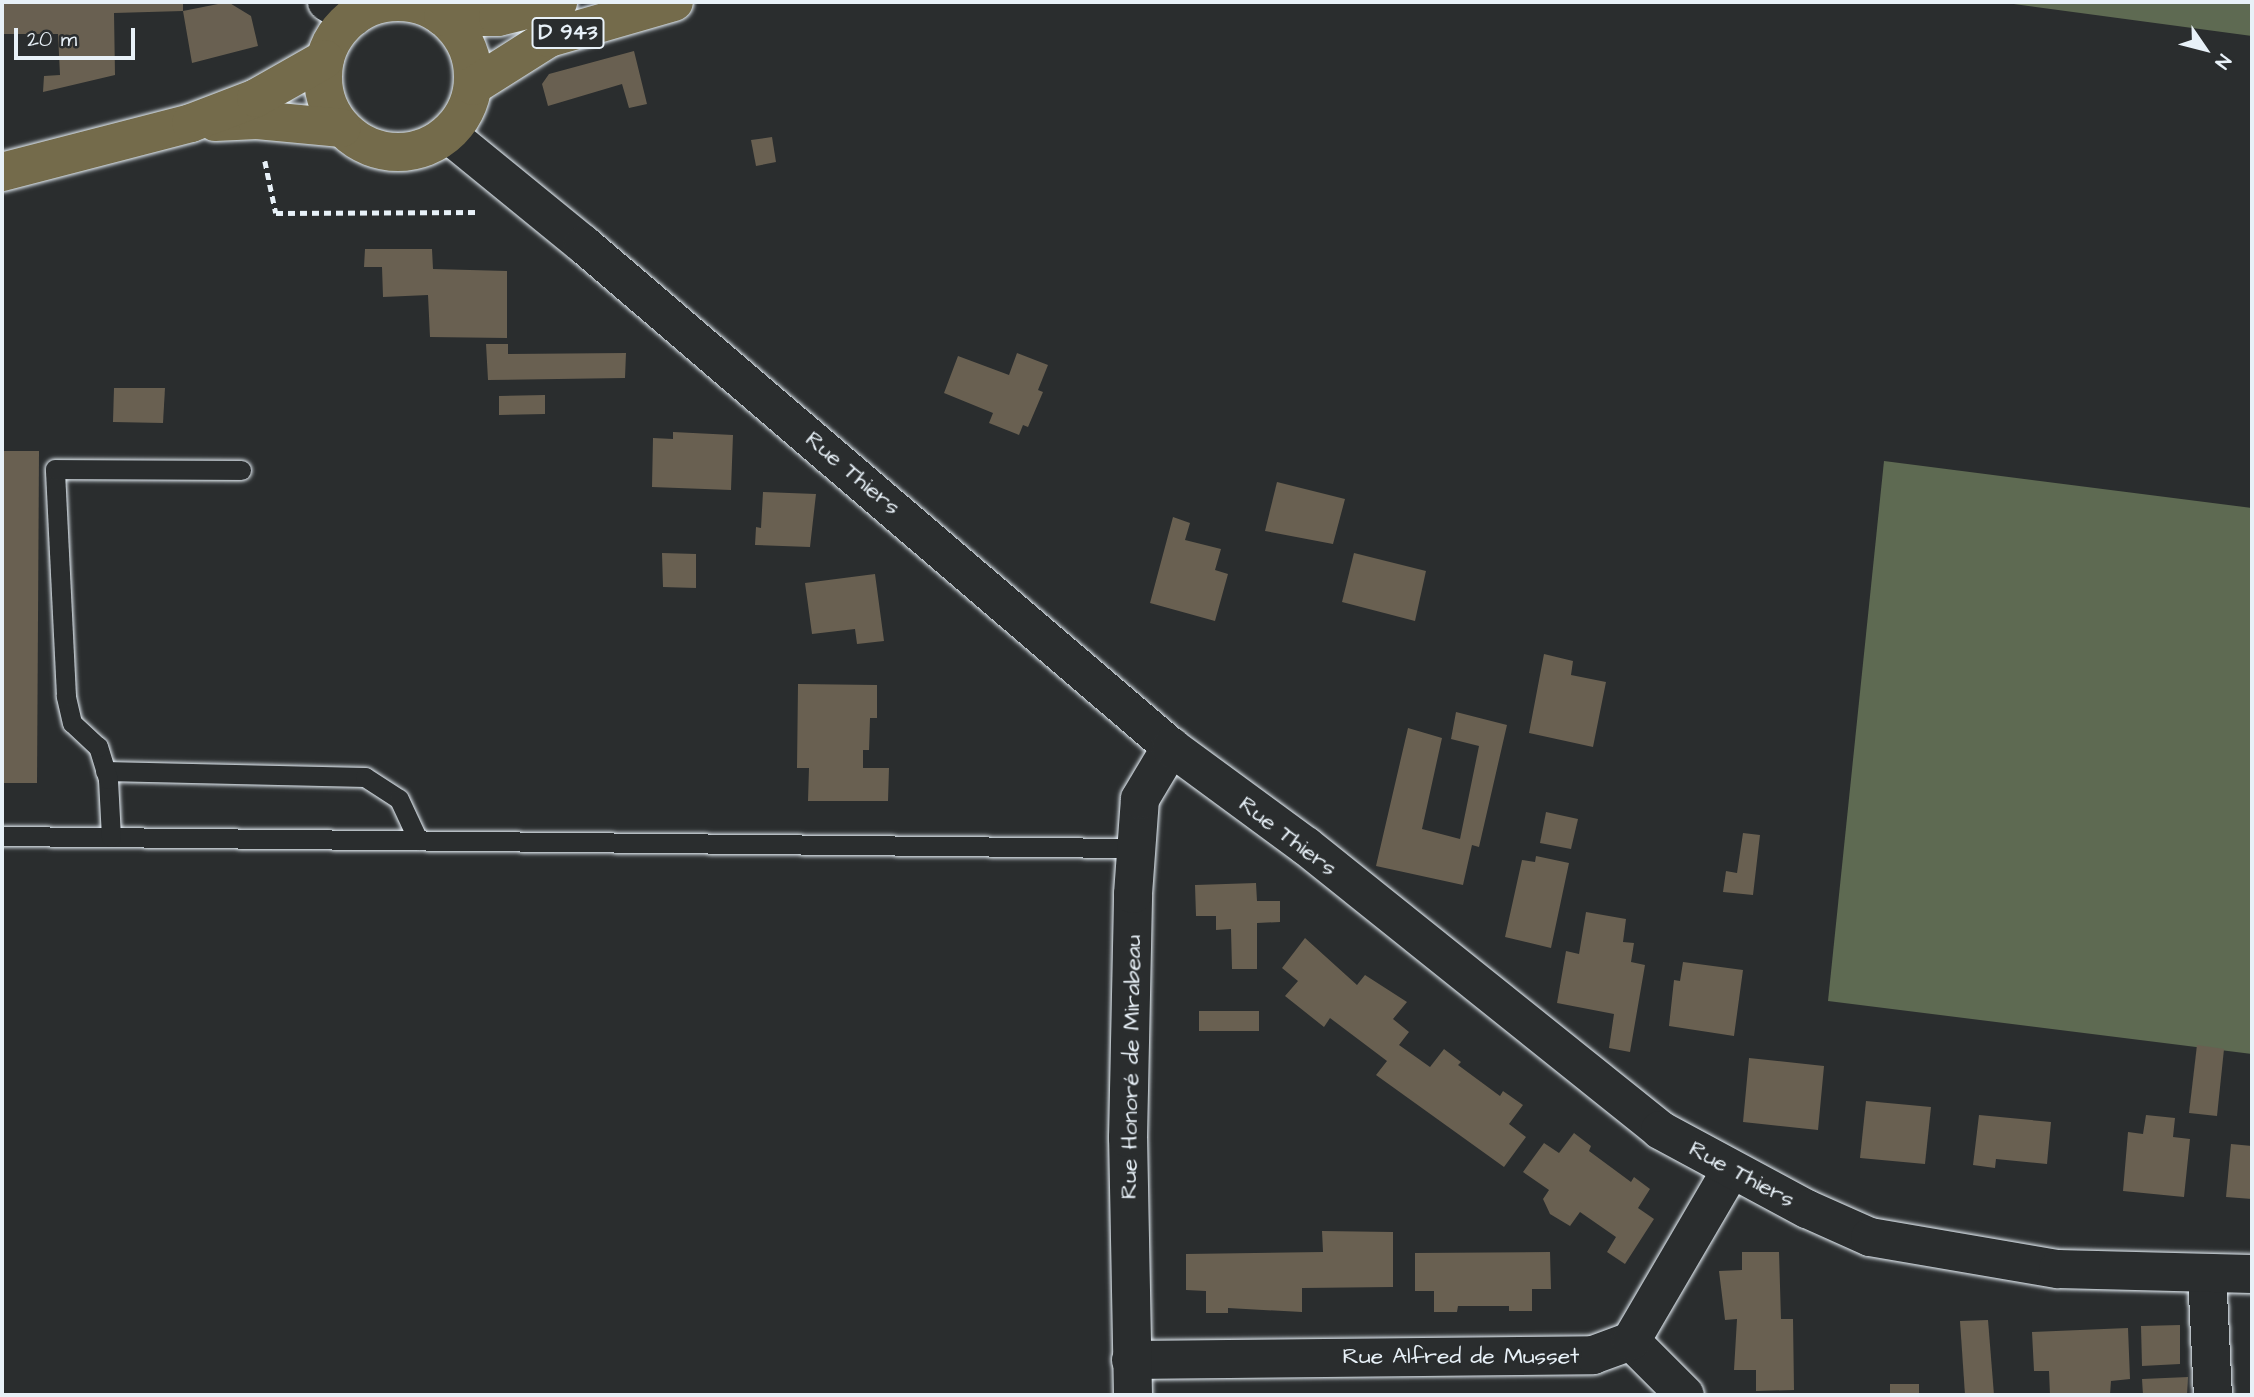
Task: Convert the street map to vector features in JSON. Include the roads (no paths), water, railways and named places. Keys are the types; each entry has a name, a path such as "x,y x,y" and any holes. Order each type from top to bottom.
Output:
{"main road":[{"path":"398,2 430,9 443,17 467,48 473,86 468,104 447,134 432,145 394,153 357,141 342,128 325,96 325,59 340,9 398,2"},
{"name":"D 943","path":"443,17 498,17 558,2"},
{"name":"D 943","path":"473,86 549,38 674,2"},
{"path":"2,172 191,123 256,97 325,59"},
{"path":"191,123 257,121 342,128"}],"street":[{"name":"Rue Thiers","path":"447,134 513,187 1171,747 1306,846 1660,1130 1731,1170 1870,1237 2058,1269 2252,1274"},
{"name":"Rue Honoré de Mirabeau","path":"1132,1378 1128,1138 1136,848 1140,799 1171,747"},
{"path":"1685,1395 1631,1341 1731,1170"},
{"path":"2207,1274 2213,1395"},
{"name":"Rue Alfred de Musset","path":"1132,1378 1593,1355 1631,1341"}],"lane":[{"path":"111,837 105,771 98,747 72,723 66,696 55,469 241,470"},
{"path":"105,771 365,777 399,799 418,840"},
{"path":"2,836 1136,848"}]}
